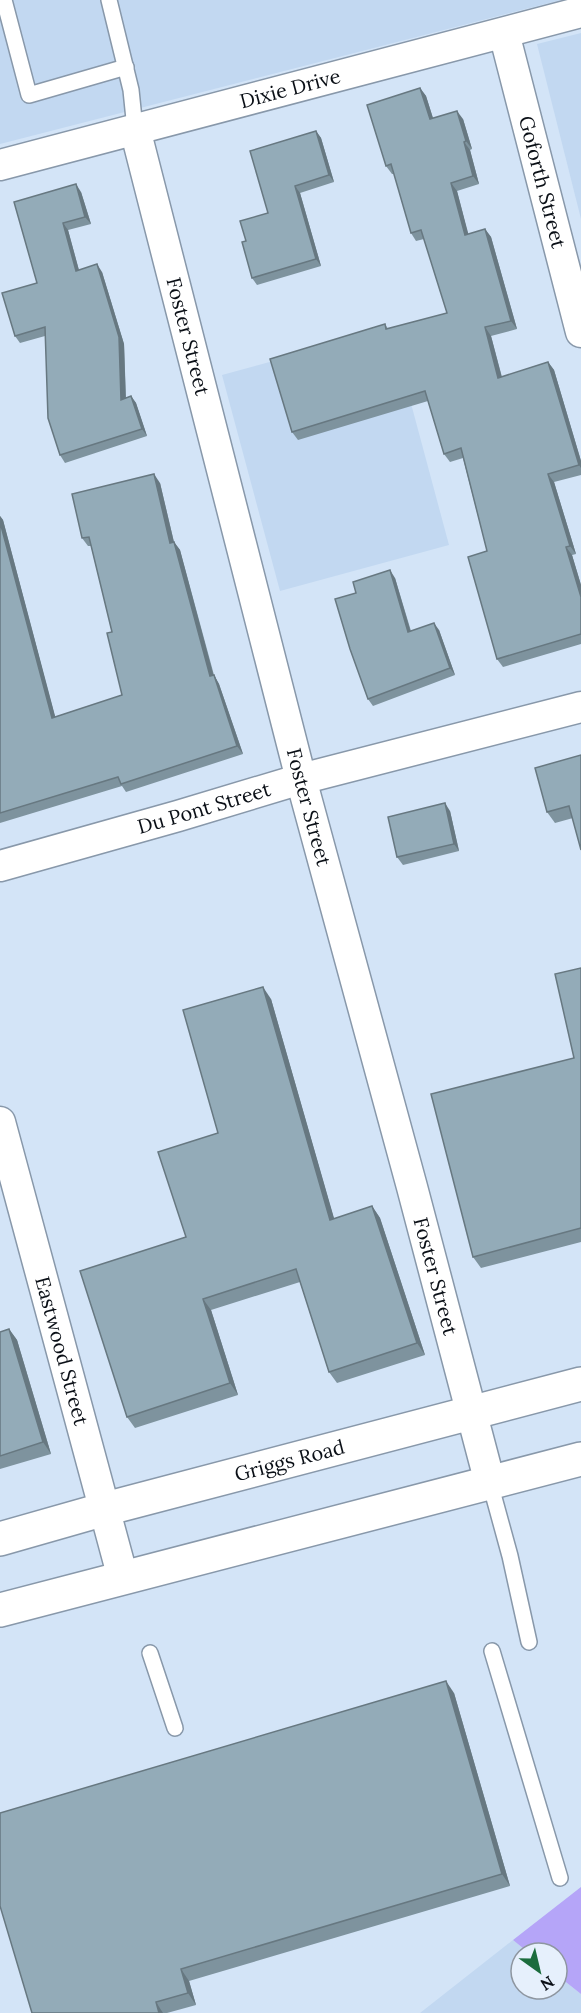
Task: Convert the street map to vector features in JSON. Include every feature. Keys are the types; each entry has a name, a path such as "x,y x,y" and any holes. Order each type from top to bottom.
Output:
{"main road":[{"name":"Griggs Road","path":"0,1539 105,1509 581,1384"},
{"path":"0,1610 581,1459"}],"street":[{"name":"Dixie Drive","path":"0,165 581,12"},
{"name":"Goforth Street","path":"504,33 581,332"},
{"name":"Foster Street","path":"135,129 301,779 490,1483"},
{"name":"Du Pont Street","path":"0,866 301,779 581,707"},
{"name":"Eastwood Street","path":"0,1122 123,1578"}],"lane":[{"path":"4,0 29,95 126,67"},
{"path":"109,0 131,90 135,129"},
{"path":"490,1483 510,1556 529,1642"},
{"path":"492,1651 560,1878"},
{"path":"150,1653 175,1728"}],"shaded area":[{"path":"0,0 561,0 0,144"},
{"path":"581,33 581,219 537,44"},
{"path":"391,329 449,545 280,591 222,375"},
{"path":"581,1887 581,1994 569,1984 569,1941 513,1940"},
{"path":"509,1943 509,2001 569,2001 569,1984 581,1994 581,2013 420,2013"}],"building":[{"path":"420,88 430,119 457,111 466,141 464,142 473,176 451,183 465,235 485,229 511,321 485,327 498,378 548,362 579,465 548,474 570,546 566,547 581,597 581,634 497,659 468,557 487,551 461,448 444,454 425,391 292,432 270,359 385,324 386,329 447,313 421,230 411,233 391,164 386,166 367,105"},
{"path":"316,131 329,175 295,186 316,259 252,278 242,242 246,241 240,221 268,213 250,151"},
{"path":"76,184 85,217 63,223 76,271 97,264 119,337 121,400 131,396 142,429 60,455 48,418 45,327 15,336 2,293 37,283 14,202"},
{"path":"154,474 170,543 174,542 210,676 214,675 237,746 121,784 118,777 0,813 0,522 52,718 122,695 107,633 112,632 89,537 82,538 72,494"},
{"path":"390,570 408,632 434,623 450,668 368,699 335,599 356,593 353,582"},
{"path":"581,755 581,850 569,806 547,812 535,768"},
{"path":"445,803 454,844 397,857 388,817"},
{"path":"581,968 581,1228 473,1257 431,1094 574,1058 555,974"},
{"path":"263,987 330,1220 372,1206 417,1343 329,1372 296,1269 203,1299 230,1383 127,1417 80,1271 186,1237 158,1152 218,1133 183,1010"},
{"path":"9,1329 43,1442 0,1456 0,1332"},
{"path":"446,1681 502,1874 181,1969 188,1993 156,2002 159,2013 32,2013 0,1906 0,1813"}]}
